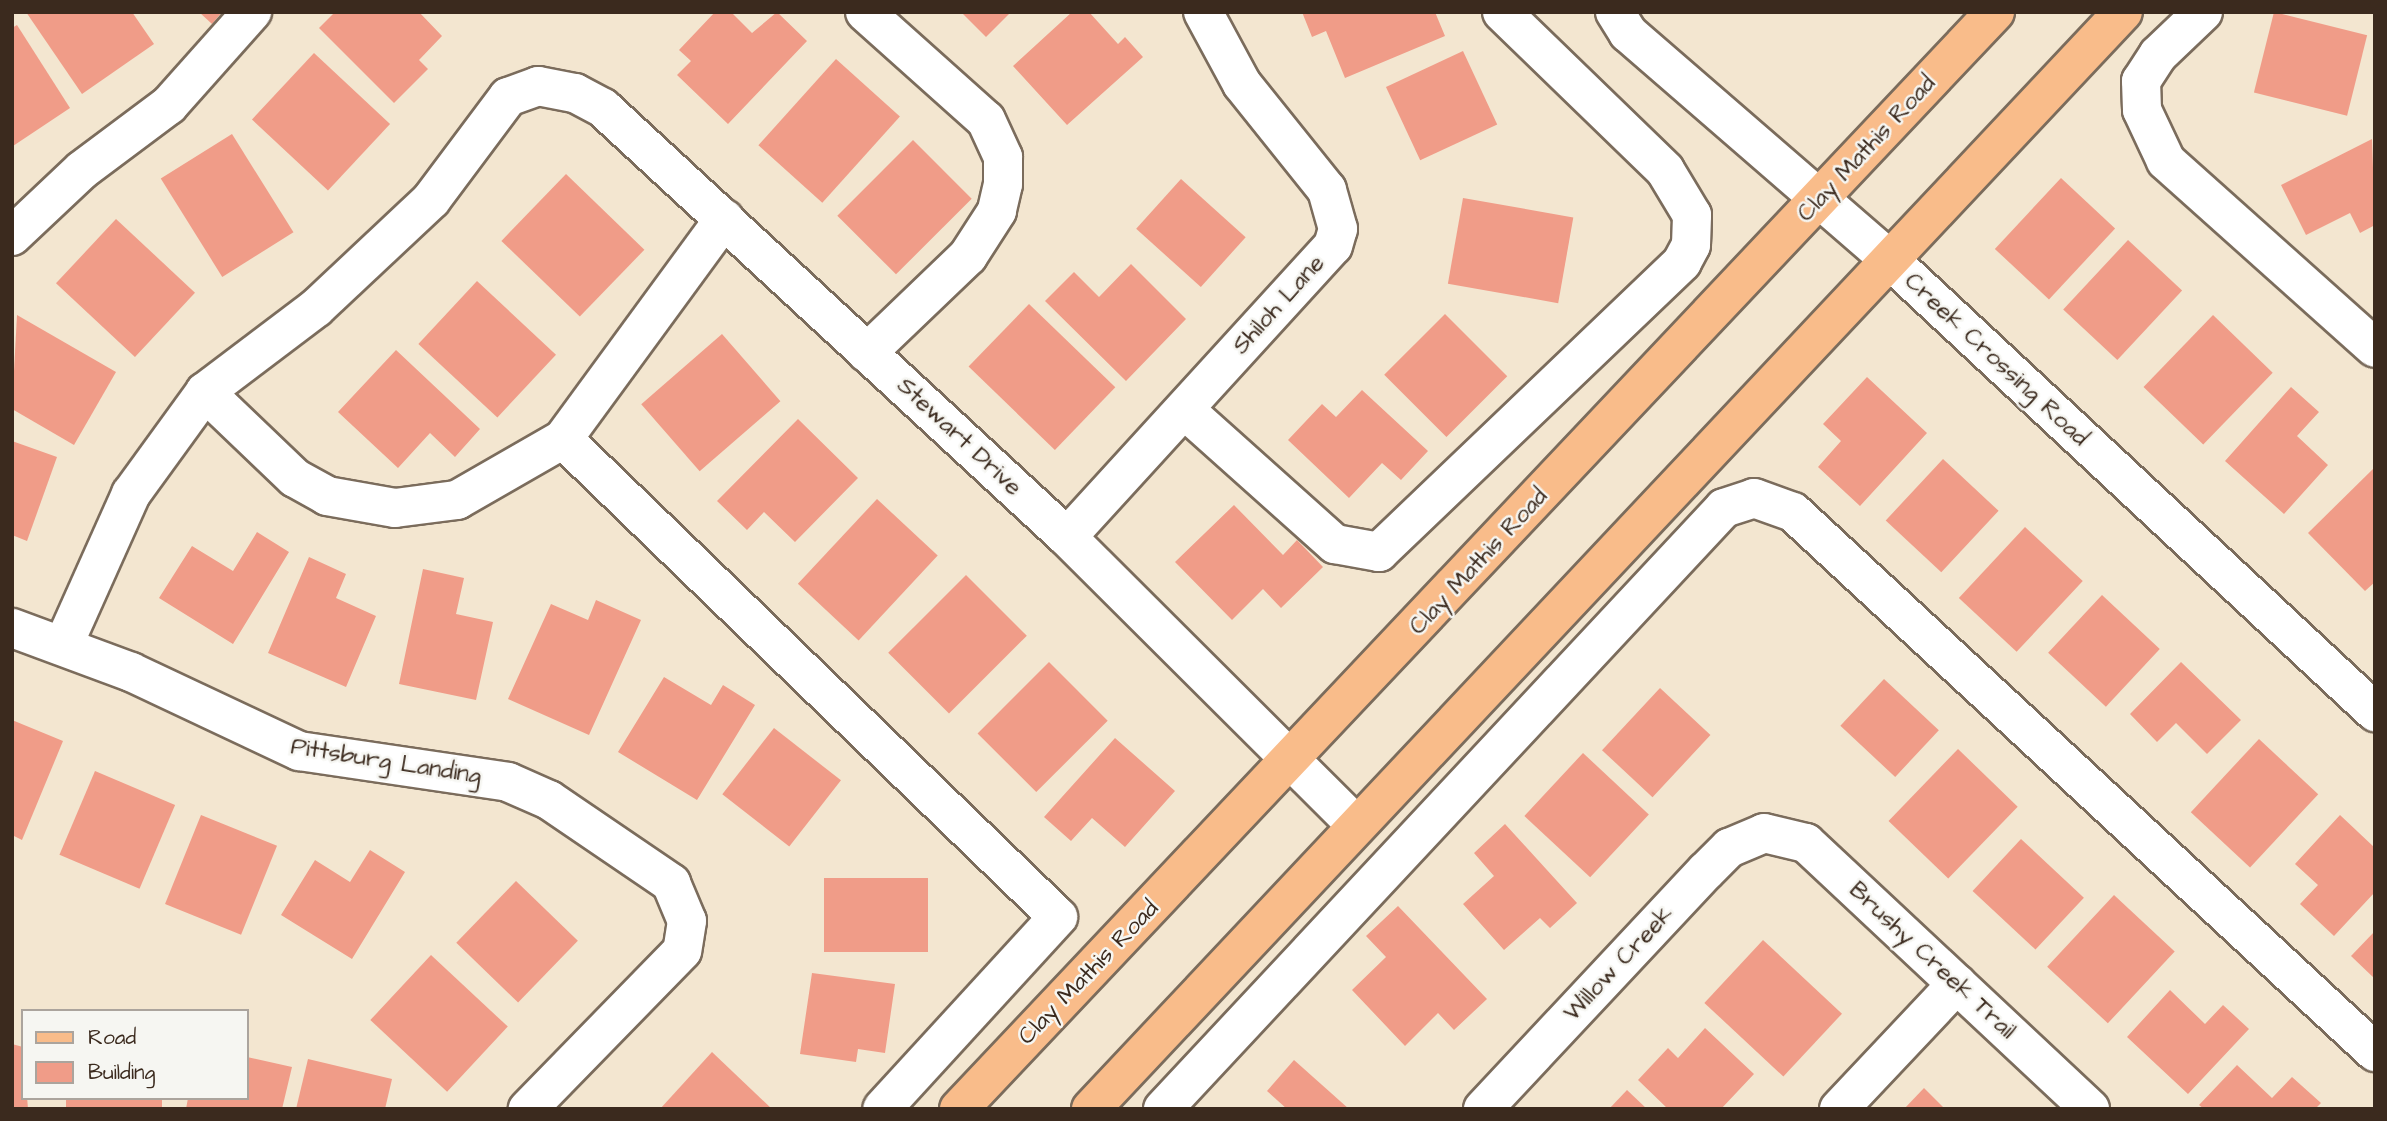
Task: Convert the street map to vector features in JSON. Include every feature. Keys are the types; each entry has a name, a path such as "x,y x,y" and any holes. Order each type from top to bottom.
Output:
{"main road":[{"name":"Clay Mathis Road","path":"959,1109 1292,761 1995,12"},
{"path":"1091,1109 2123,12"}],"street":[{"path":"12,236 82,170 169,105 252,12"},
{"path":"865,12 986,120 1003,158 1003,184 997,211 968,256 867,353"},
{"name":"Shiloh Lane","path":"1067,537 1186,411 1333,246 1338,229 1327,190 1263,115 1203,12"},
{"path":"1186,411 1335,544 1379,552 1682,262 1691,245 1692,215 1665,170 1502,12"},
{"name":"Creek Crossing Road","path":"1615,12 1628,33 1818,201 1891,261 2375,712"},
{"path":"2203,12 2158,55 2141,81 2142,110 2166,161 2375,348"},
{"name":"Stewart Drive","path":"205,393 271,336 316,308 431,200 508,97 538,86 575,93 603,108 1067,537 1356,825"},
{"path":"63,646 131,494 205,393 295,478 353,505 395,508 457,500 563,439 724,219"},
{"path":"563,439 1058,917 882,1109"},
{"path":"1163,1109 1724,508 1754,498 1793,512 2375,1052"},
{"name":"Pittsburg Landing","path":"12,628 63,646 299,751 508,782 549,800 654,870 680,894 687,921 682,951 528,1109"},
{"name":"Brushy Creek Trail","path":"1764,833 1806,844 2090,1109"},
{"name":"Willow Creek","path":"1483,1109 1729,848 1764,833"},
{"path":"1839,1109 1957,984"}],"building":[{"path":"26,12 132,12 154,44 82,94"},
{"path":"199,12 222,12 212,24"},
{"path":"335,12 419,12 442,36 419,60 428,69 394,103 319,28"},
{"path":"715,12 731,12 752,33 777,12 807,41 728,124 677,75 691,61 679,50"},
{"path":"961,12 1011,12 986,37"},
{"path":"1072,12 1089,12 1118,44 1125,37 1143,57 1067,125 1013,66"},
{"path":"1302,12 1435,12 1445,36 1345,78 1326,31 1312,37"},
{"path":"2274,12 2367,35 2347,116 2254,93"},
{"path":"17,25 70,108 13,146 12,28"},
{"path":"1463,51 1497,124 1420,160 1386,87"},
{"path":"314,53 390,124 328,190 252,120"},
{"path":"836,59 900,117 822,203 758,145"},
{"path":"232,134 293,232 222,277 161,179"},
{"path":"2372,139 2375,225 2360,233 2350,213 2306,235 2281,185"},
{"path":"913,140 972,199 896,274 837,216"},
{"path":"566,174 644,250 580,317 501,241"},
{"path":"2061,178 2115,228 2049,299 1995,249"},
{"path":"1181,179 1246,237 1201,287 1136,229"},
{"path":"1463,198 1573,217 1558,303 1448,284"},
{"path":"116,219 195,293 135,357 56,283"},
{"path":"2128,240 2182,290 2117,360 2063,309"},
{"path":"1131,264 1186,319 1126,381 1045,301 1074,272 1099,297"},
{"path":"477,281 556,355 497,418 418,344"},
{"path":"1029,304 1115,387 1055,450 969,367"},
{"path":"1445,314 1507,376 1446,437 1384,375"},
{"path":"17,315 116,372 74,445 12,409"},
{"path":"2213,315 2273,373 2203,445 2144,387"},
{"path":"722,334 780,401 700,471 641,404"},
{"path":"396,350 480,429 455,457 430,433 398,468 338,412"},
{"path":"1867,377 1927,433 1860,506 1818,467 1841,441 1823,424"},
{"path":"2291,387 2319,412 2297,436 2328,465 2284,514 2225,461"},
{"path":"1362,390 1428,451 1401,480 1382,463 1349,498 1288,440 1322,404 1336,417"},
{"path":"798,419 858,478 795,542 764,512 747,530 717,501"},
{"path":"12,441 57,457 27,541 12,535"},
{"path":"1943,459 1999,511 1941,572 1886,520"},
{"path":"2375,467 2375,582 2365,591 2308,533"},
{"path":"877,499 938,556 859,640 798,584"},
{"path":"1234,505 1283,555 1297,540 1323,567 1281,608 1263,589 1232,620 1175,562"},
{"path":"2025,527 2083,581 2017,652 1959,598"},
{"path":"257,532 289,552 233,644 159,598 192,546 233,571"},
{"path":"309,557 346,574 336,598 376,616 346,687 268,653"},
{"path":"423,569 464,578 456,614 493,622 476,700 399,684"},
{"path":"966,575 1027,636 949,714 888,653"},
{"path":"2102,595 2160,649 2106,707 2048,653"},
{"path":"596,600 641,620 589,735 508,699 551,604 588,620"},
{"path":"1049,662 1108,721 1036,792 978,733"},
{"path":"2181,662 2241,720 2207,754 2176,723 2157,742 2130,714"},
{"path":"664,677 711,705 723,685 755,705 697,800 618,752"},
{"path":"1884,679 1939,730 1895,777 1840,726"},
{"path":"1660,688 1710,735 1652,797 1602,750"},
{"path":"12,720 63,741 22,840 12,835"},
{"path":"774,728 841,780 789,847 722,794"},
{"path":"1115,738 1175,791 1125,847 1092,818 1071,841 1044,817"},
{"path":"2259,739 2318,794 2250,867 2191,812"},
{"path":"1958,749 2018,807 1948,879 1889,821"},
{"path":"1583,753 1649,814 1590,877 1524,816"},
{"path":"95,771 175,805 140,889 59,855"},
{"path":"201,815 277,846 241,935 165,904"},
{"path":"2340,815 2375,848 2375,892 2334,936 2300,904 2318,885 2295,864"},
{"path":"1505,824 1577,903 1550,928 1540,918 1504,950 1463,904 1494,876 1474,853"},
{"path":"2021,839 2084,898 2035,950 1973,891"},
{"path":"370,850 405,872 352,959 281,915 315,860 350,882"},
{"path":"824,878 928,878 928,952 824,952"},
{"path":"516,881 578,941 518,1003 456,943"},
{"path":"2114,895 2175,952 2108,1023 2047,967"},
{"path":"1398,906 1487,999 1454,1030 1438,1013 1405,1046 1352,990 1386,957 1366,936"},
{"path":"2375,931 2375,979 2351,956"},
{"path":"1763,940 1842,1014 1783,1077 1704,1003"},
{"path":"431,955 508,1027 447,1092 370,1020"},
{"path":"812,973 895,984 885,1053 858,1049 856,1062 800,1054"},
{"path":"2170,990 2205,1024 2223,1005 2249,1029 2188,1094 2127,1037"},
{"path":"1705,1028 1754,1074 1721,1109 1668,1109 1638,1080 1668,1048 1678,1058"},
{"path":"12,1044 21,1046 21,1100 27,1100 28,1109 12,1109"},
{"path":"712,1052 772,1109 660,1109"},
{"path":"248,1057 292,1067 282,1109 186,1109 188,1100 248,1100"},
{"path":"308,1059 392,1079 385,1109 296,1109"},
{"path":"1294,1060 1349,1109 1287,1109 1267,1091"},
{"path":"2237,1065 2272,1098 2292,1077 2321,1103 2315,1109 2204,1109 2199,1105"},
{"path":"1924,1088 1945,1109 1904,1109"},
{"path":"1627,1090 1647,1109 1609,1109"},
{"path":"66,1100 162,1100 162,1109 66,1109"}]}
